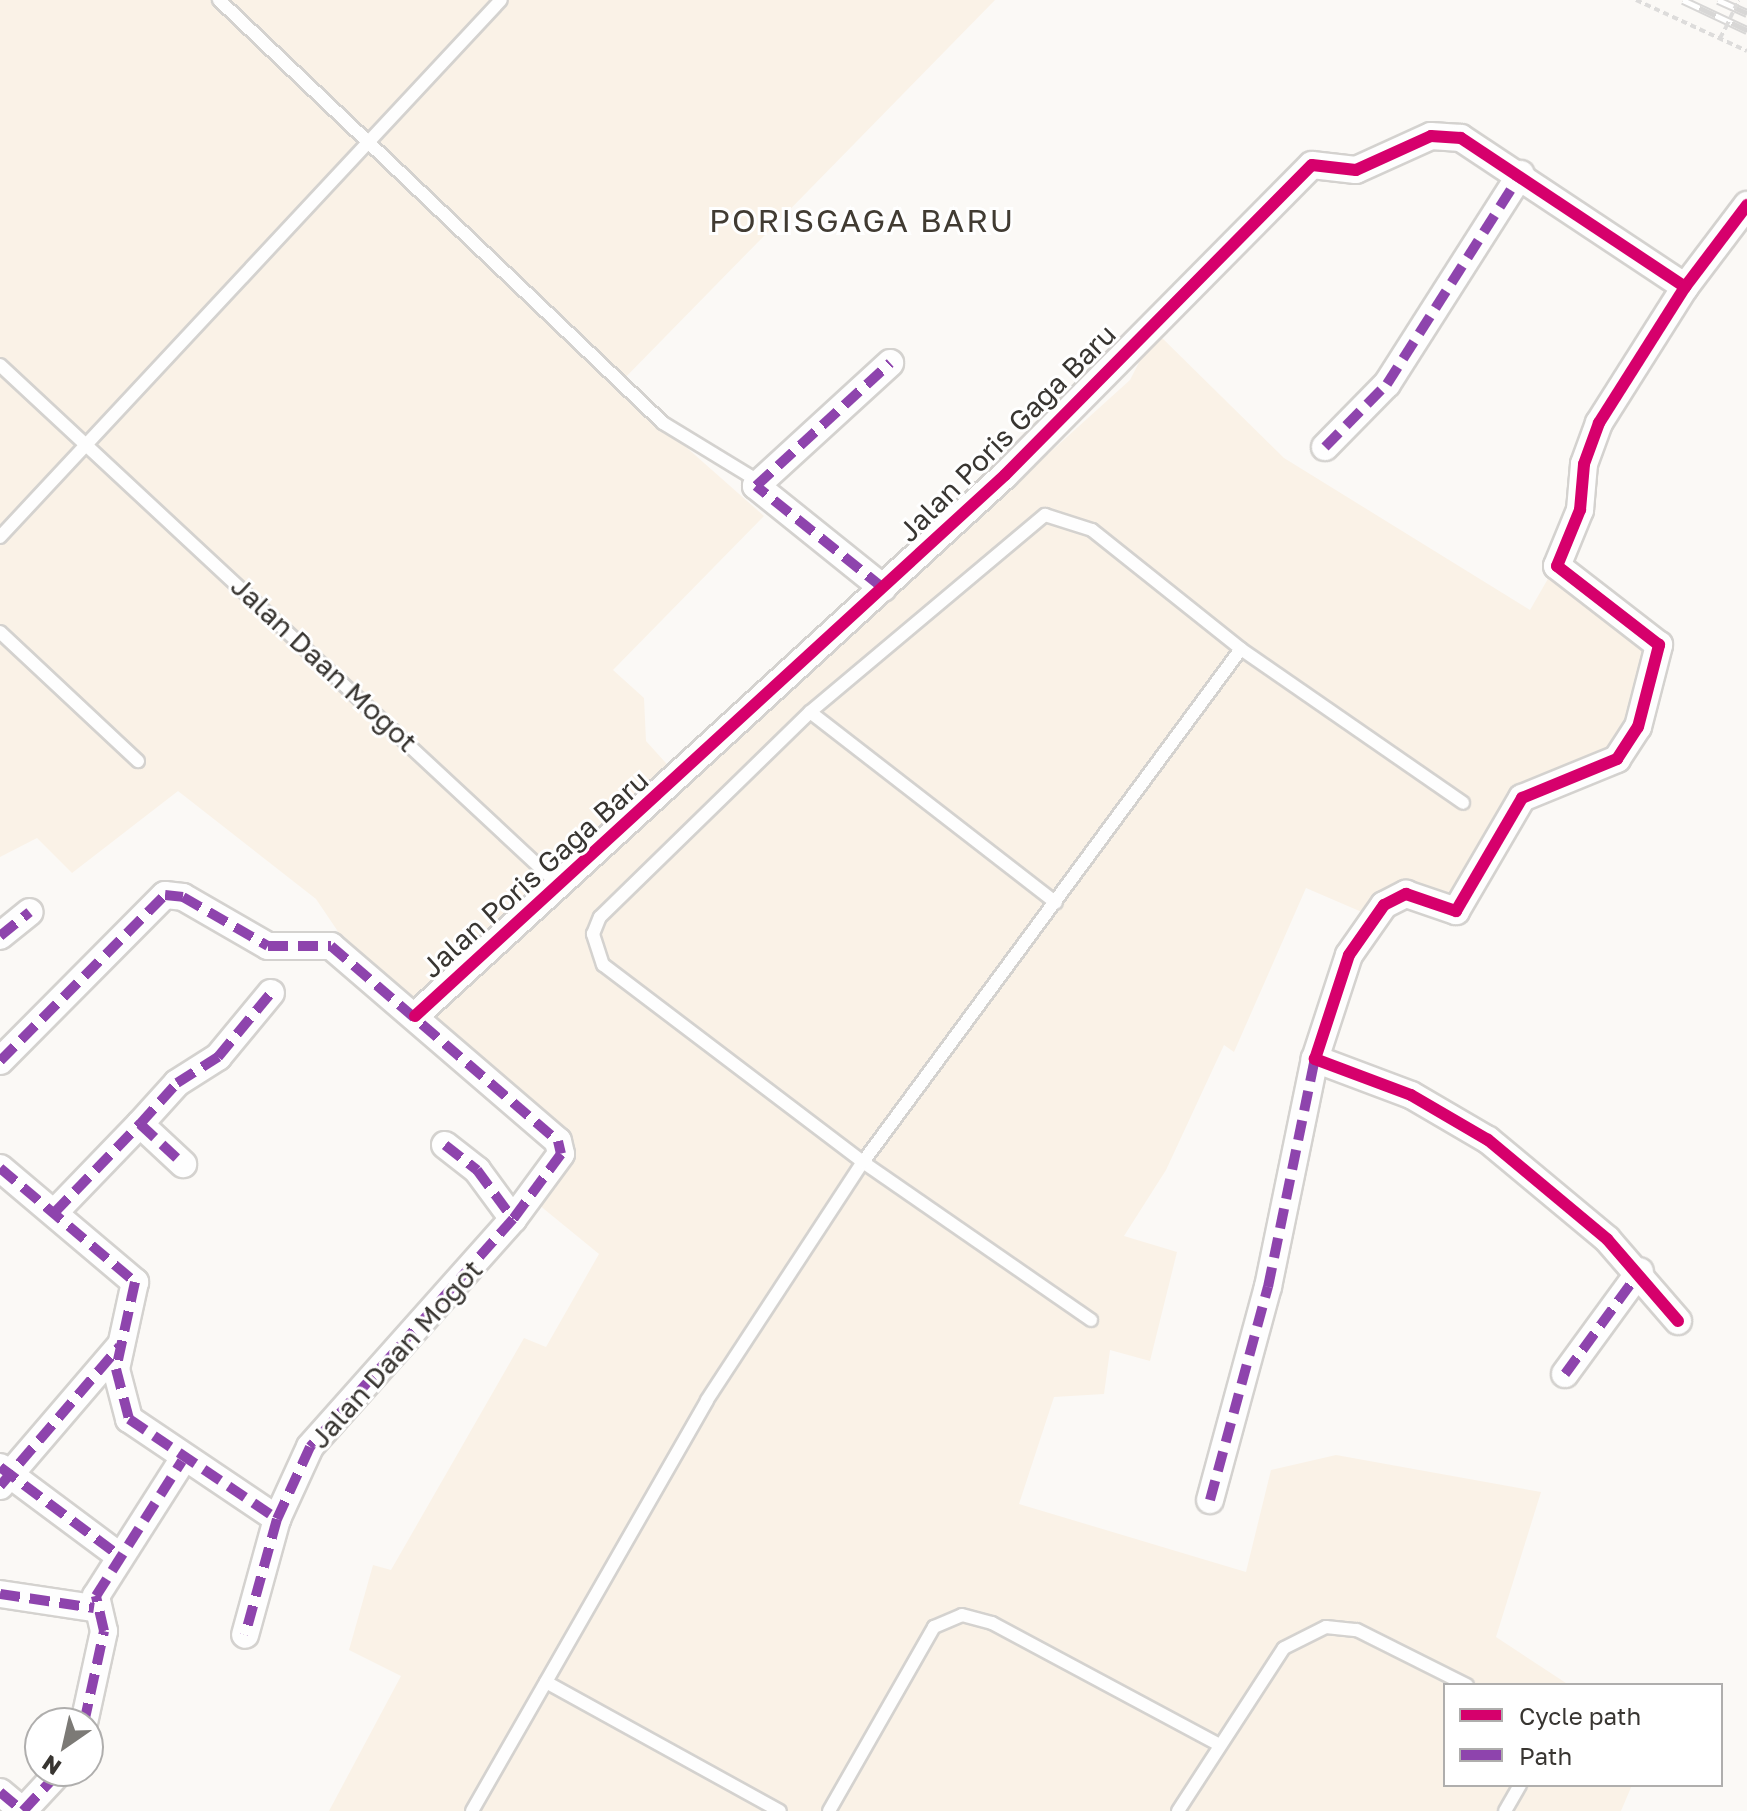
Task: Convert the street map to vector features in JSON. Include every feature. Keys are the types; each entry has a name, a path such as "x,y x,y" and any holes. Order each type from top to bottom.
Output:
{"street":[{"name":"Jalan Poris Gaga Baru","path":"415,1016 883,588 1312,165 1370,167 1431,136 1461,138 1521,174 1685,287"},
{"path":"1325,447 1387,384 1521,174"},
{"path":"1210,1500 1271,1273 1315,1059 1349,955 1384,905 1406,894 1456,911 1522,798 1617,759 1638,727 1659,645 1557,566 1580,510 1589,446 1685,287 1747,205"},
{"path":"883,588 849,555 764,498 758,481 890,363"},
{"name":"Jalan Daan Mogot","path":"0,1061 165,895 183,897 268,946 331,946 558,1141 561,1154 513,1219 310,1447 277,1519 245,1635"},
{"path":"0,936 30,912"},
{"path":"54,1213 177,1083 218,1057 271,993"},
{"path":"1315,1059 1411,1095 1467,1126 1640,1271 1678,1321"},
{"path":"140,1124 183,1164"},
{"path":"445,1145 477,1170 513,1219"},
{"path":"0,1168 135,1282 121,1344 118,1400 129,1419 182,1461 277,1519"},
{"path":"1565,1374 1640,1271"},
{"path":"118,1555 3,1476 121,1344"},
{"path":"87,1707 104,1631 94,1608 118,1555 182,1461"},
{"path":"0,1594 94,1608"},
{"path":"0,1792 23,1811 45,1787"}],"lane":[{"path":"219,0 663,423 758,481"},
{"path":"0,537 366,141 501,0"},
{"name":"Jalan Daan Mogot","path":"0,365 560,886"},
{"path":"1091,1320 863,1162 594,952 593,934 610,904 810,712 1045,515 1092,530 1241,649 1463,803"},
{"path":"0,632 138,761"},
{"path":"472,1811 707,1400 863,1162 1241,649"},
{"path":"810,712 1056,903"},
{"path":"829,1811 934,1627 962,1615 992,1623 1216,1743"},
{"path":"1178,1811 1216,1743 1284,1648 1326,1627 1357,1630 1463,1683"},
{"path":"546,1682 762,1807 780,1811"},
{"path":"1505,1811 1519,1787"}],"path":[{"path":"1636,0 1747,51"},
{"path":"1720,38 1739,0"}],"shaded area":[{"path":"0,0 995,0 617,386 764,516 613,670 644,698 646,741 684,783 1130,380 1155,331 1284,458 1530,610 1553,570 1637,630 1671,639 1661,698 1630,762 1532,795 1471,913 1409,889 1378,919 1306,888 1234,1052 1224,1045 1166,1170 1124,1236 1177,1252 1150,1361 1110,1350 1104,1394 1054,1397 1019,1504 1246,1572 1271,1470 1336,1455 1541,1492 1496,1637 1566,1683 1443,1683 1443,1787 1631,1787 1621,1811 329,1811 401,1676 349,1650 373,1565 391,1570 524,1338 546,1347 599,1254 533,1200 571,1155 362,967 316,899 178,791 72,873 37,838 0,857"}],"railway":[{"path":"1683,0 1747,30"},
{"path":"1718,0 1747,13"}],"marked path":[{"path":"1325,447 1387,384 1521,174"},
{"path":"883,588 756,486 890,363"},
{"path":"0,1061 165,895 183,897 268,946 331,946 558,1141 561,1154 513,1219 310,1447 277,1519 245,1635"},
{"path":"0,936 30,912"},
{"path":"140,1124 177,1083 218,1057 271,993"},
{"path":"1210,1500 1268,1287 1315,1059"},
{"path":"54,1213 140,1124 183,1164"},
{"path":"445,1145 477,1170 513,1219"},
{"path":"0,1168 135,1282 116,1369 129,1419 277,1519"},
{"path":"1565,1374 1640,1271"},
{"path":"0,1486 120,1346"},
{"path":"87,1707 104,1631 96,1596 182,1461"},
{"path":"0,1467 118,1555"},
{"path":"0,1594 94,1608"},
{"path":"23,1811 45,1787"},
{"path":"0,1792 23,1811"}],"cycle path":[{"path":"415,1016 1005,475 1312,165 1356,170 1431,136 1461,138 1685,287"},
{"path":"1678,1321 1607,1239 1488,1140 1411,1095 1315,1059 1349,955 1384,905 1406,894 1456,911 1522,798 1617,759 1638,727 1659,645 1557,566 1580,510 1584,464 1599,423 1685,287 1747,205"}],"district":[{"name":"PORISGAGA BARU","path":"862,220"}]}
